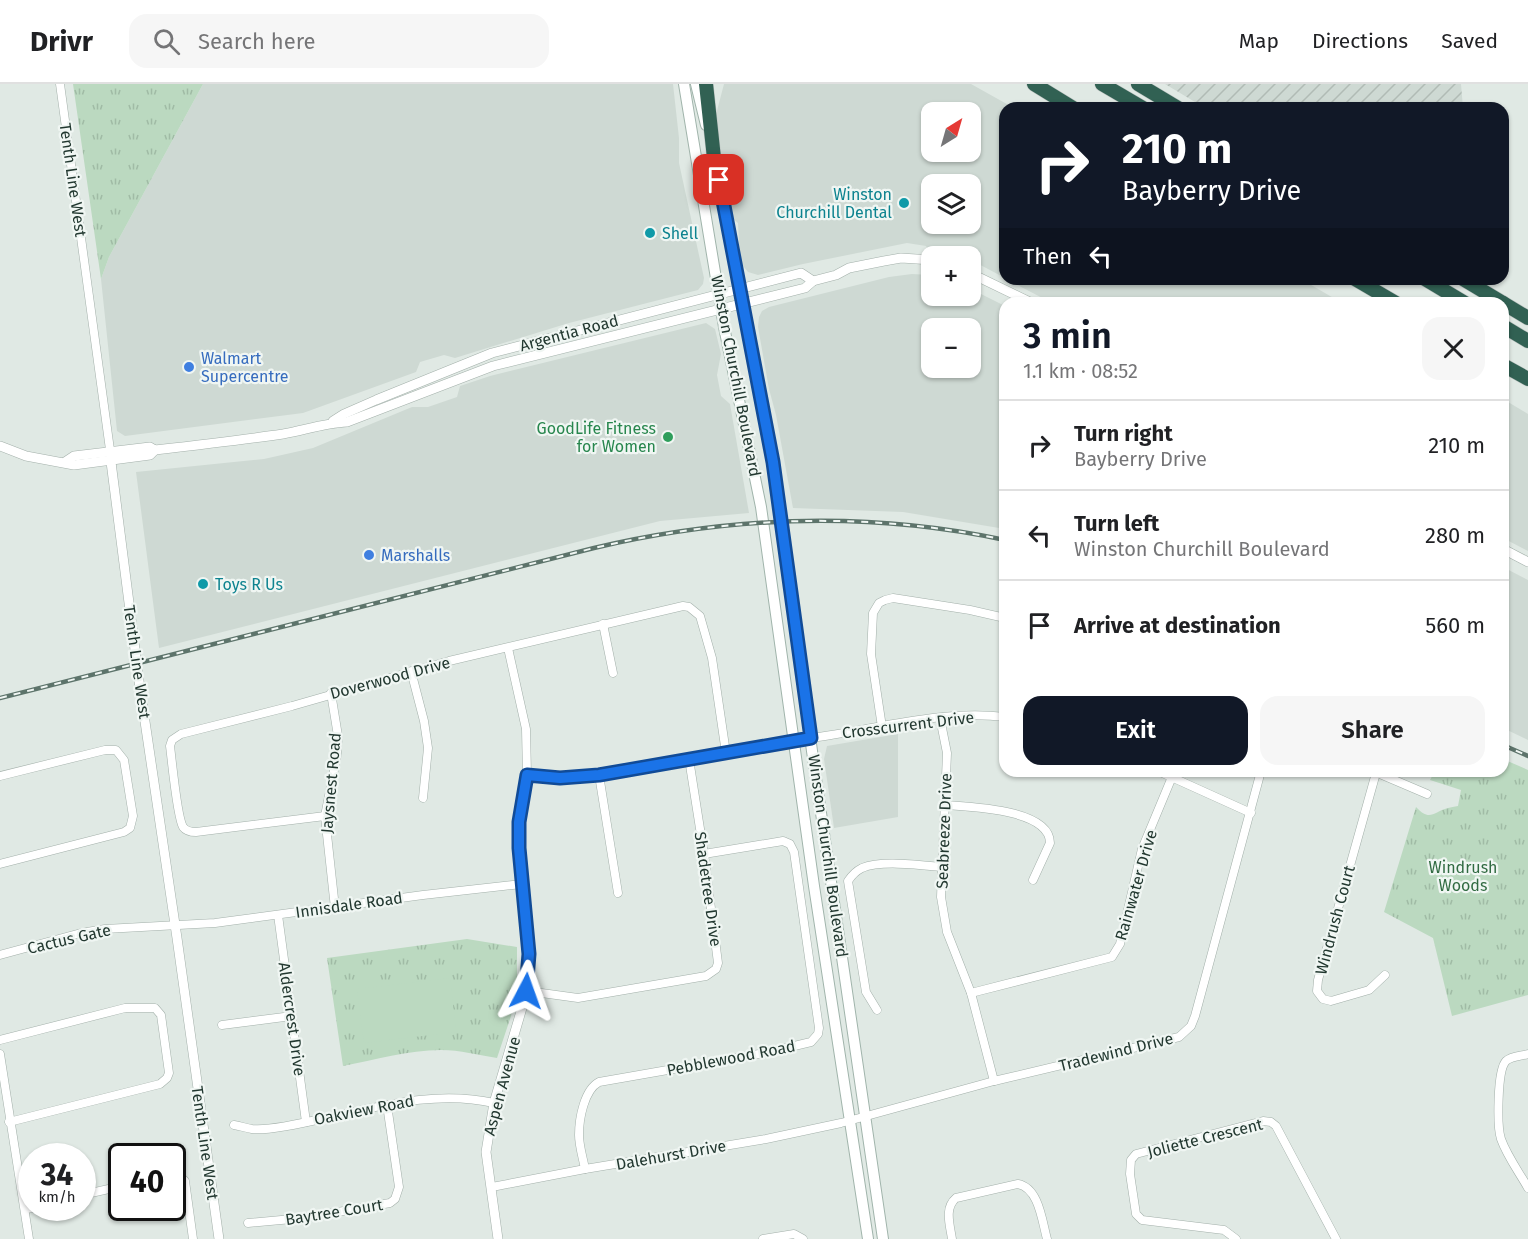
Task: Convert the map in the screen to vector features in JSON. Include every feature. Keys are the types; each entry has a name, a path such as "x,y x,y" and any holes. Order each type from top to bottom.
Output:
{"highway":[{"path":"706,84 714,158"},
{"path":"1034,84 1063,102"},
{"path":"1102,84 1133,102"},
{"path":"1142,86 1168,102"},
{"path":"1365,285 1386,297"},
{"path":"1435,285 1455,297"},
{"path":"1473,285 1493,297"},
{"path":"1509,307 1528,318"},
{"path":"1509,330 1528,341"},
{"path":"1509,368 1528,379"}],"main road":[{"name":"Winston Churchill Boulevard","path":"684,84 722,309 761,507 868,1239"},
{"name":"Winston Churchill Boulevard","path":"696,84 714,158 773,462 883,1239"}],"street":[{"name":"Tenth Line West","path":"60,84 137,664 176,924 219,1239"},
{"name":"Argentia Road","path":"0,446 36,458 65,462 74,456 110,457 150,447 155,450 294,432 331,422 346,422 493,366 806,288 813,281 836,275 849,268 901,258 921,259"},
{"name":"Argentia Road","path":"331,422 344,414 476,359 801,273 813,281"},
{"path":"981,278 1020,297"},
{"path":"1509,552 1528,562"},
{"path":"882,726 871,654 873,613 879,603 893,598 999,617"},
{"name":"Doverwood Drive","path":"325,816 189,831 183,827 180,813 170,746 172,740 176,735 292,706 449,661 683,606 689,607 700,616 712,658 726,753"},
{"path":"603,624 613,673"},
{"name":"Aspen Avenue","path":"498,1239 486,1152 494,1103 526,991 529,954 519,848 519,822 527,775 526,729 508,648"},
{"path":"411,671 428,748 423,798"},
{"name":"Jaysnest Road","path":"331,693 338,736 337,755 325,816 335,908"},
{"name":"Crosscurrent Drive","path":"811,738 940,718 999,717"},
{"name":"Seabreeze Drive","path":"940,718 947,753 941,897 947,932 971,993 994,1081"},
{"path":"527,775 560,778 599,775 811,738"},
{"path":"0,776 105,750 117,750 124,760 133,816 130,828 124,832 0,864"},
{"name":"Shadetree Drive","path":"526,991 578,998 706,976 716,969 718,963 704,854 689,759"},
{"path":"599,775 618,893"},
{"path":"1172,777 1251,813"},
{"name":"Rainwater Drive","path":"971,993 1112,957 1120,944 1143,849 1172,777"},
{"name":"Tradewind Drive","path":"850,1121 994,1081 1179,1037 1186,1033 1195,1016 1260,777"},
{"name":"Windrush Court","path":"1373,777 1318,980 1317,991 1323,999 1331,1000 1369,990 1385,975"},
{"path":"1386,777 1427,794"},
{"path":"945,805 1006,811 1044,827 1050,836 1050,843 1033,880"},
{"name":"Pebblewood Road","path":"585,1169 579,1136 580,1123 592,1086 599,1082 765,1053 812,1042 818,1034 796,863 790,843 783,841 704,854"},
{"path":"878,1010 866,992 848,881 854,873 864,867 896,864 941,867"},
{"name":"Innisdale Road","path":"176,924 215,923 522,884"},
{"name":"Aldercrest Drive","path":"278,915 306,1122"},
{"name":"Cactus Gate","path":"0,955 93,931 176,924"},
{"path":"0,1040 125,1008 150,1007 155,1008 161,1015 169,1073 160,1084 9,1122"},
{"path":"222,1025 292,1016"},
{"path":"0,1054 18,1171"},
{"path":"1528,1054 1513,1058 1503,1067 1499,1116 1501,1139 1528,1188"},
{"name":"Oakview Road","path":"234,1125 253,1129 306,1122 432,1097 494,1103"},
{"name":"Baytree Court","path":"248,1223 303,1218 390,1203 395,1199 399,1186 387,1105"},
{"name":"Dalehurst Drive","path":"492,1187 766,1139 850,1121"},
{"name":"Joliette Crescent","path":"1236,1239 1224,1230 1143,1220 1136,1214 1130,1174 1131,1160 1136,1154 1263,1121 1270,1122 1276,1126 1336,1239"},
{"path":"952,1239 949,1212 951,1202 956,1198 1018,1184 1025,1185 1034,1195 1047,1239"},
{"path":"186,1194 193,1239"},
{"path":"27,1221 29,1239"},
{"path":"763,1239 794,1234 803,1239"}],"shaded area":[{"path":"203,84 673,84 679,138 679,163 704,278 703,284 698,290 569,323 455,358 444,355 420,362 416,372 303,413 125,436 117,431 101,279 109,257"},
{"path":"724,84 971,84 1003,102 999,102 999,275 981,265 981,246 926,246 907,243 758,275 748,272 740,262 738,223 732,218 714,122"},
{"path":"1165,84 1461,84 1462,102 1195,102"},
{"path":"912,274 921,274 921,306 981,306 981,294 999,303 999,528 903,512 793,508 758,327 762,311 769,307 889,277"},
{"path":"1018,285 1311,285 1332,297 1040,297"},
{"path":"706,323 715,329 721,354 717,375 721,396 730,404 749,513 660,521 159,648 136,472 264,459 313,448 412,407 428,407 457,397 460,386 490,376"},
{"path":"1509,403 1528,414 1528,551 1509,541"},
{"path":"1509,570 1528,580 1528,740 1509,731"},
{"path":"898,734 898,817 834,828 824,759 827,746"}],"green space":[{"path":"73,84 203,84 109,257 101,279"},
{"name":"Windrush Woods","path":"1509,762 1528,770 1528,995 1452,1016 1433,938 1384,912 1416,807 1425,814 1432,815 1458,806 1461,790 1430,780 1432,777 1509,777"},
{"path":"467,939 517,947 517,986 511,1016 497,1058 455,1051 429,1050 343,1066 327,958"},
{"path":"450,978 456,1032 364,1043 357,989"}],"railway":[{"path":"0,698 645,537 748,524 851,521 954,531 999,539"},
{"path":"1509,748 1528,756"}],"place":[{"name":"Winston Churchill Dental","path":"904,203"},
{"name":"Shell","path":"650,233"},
{"name":"Walmart Supercentre","path":"189,367"},
{"name":"GoodLife Fitness for Women","path":"668,437"},
{"name":"Marshalls","path":"369,555"},
{"name":"Toys R Us","path":"203,584"}],"route":[{"path":"526,991 529,954 519,848 519,822 527,775 560,778 599,775 811,738 773,462 719,180"}]}
